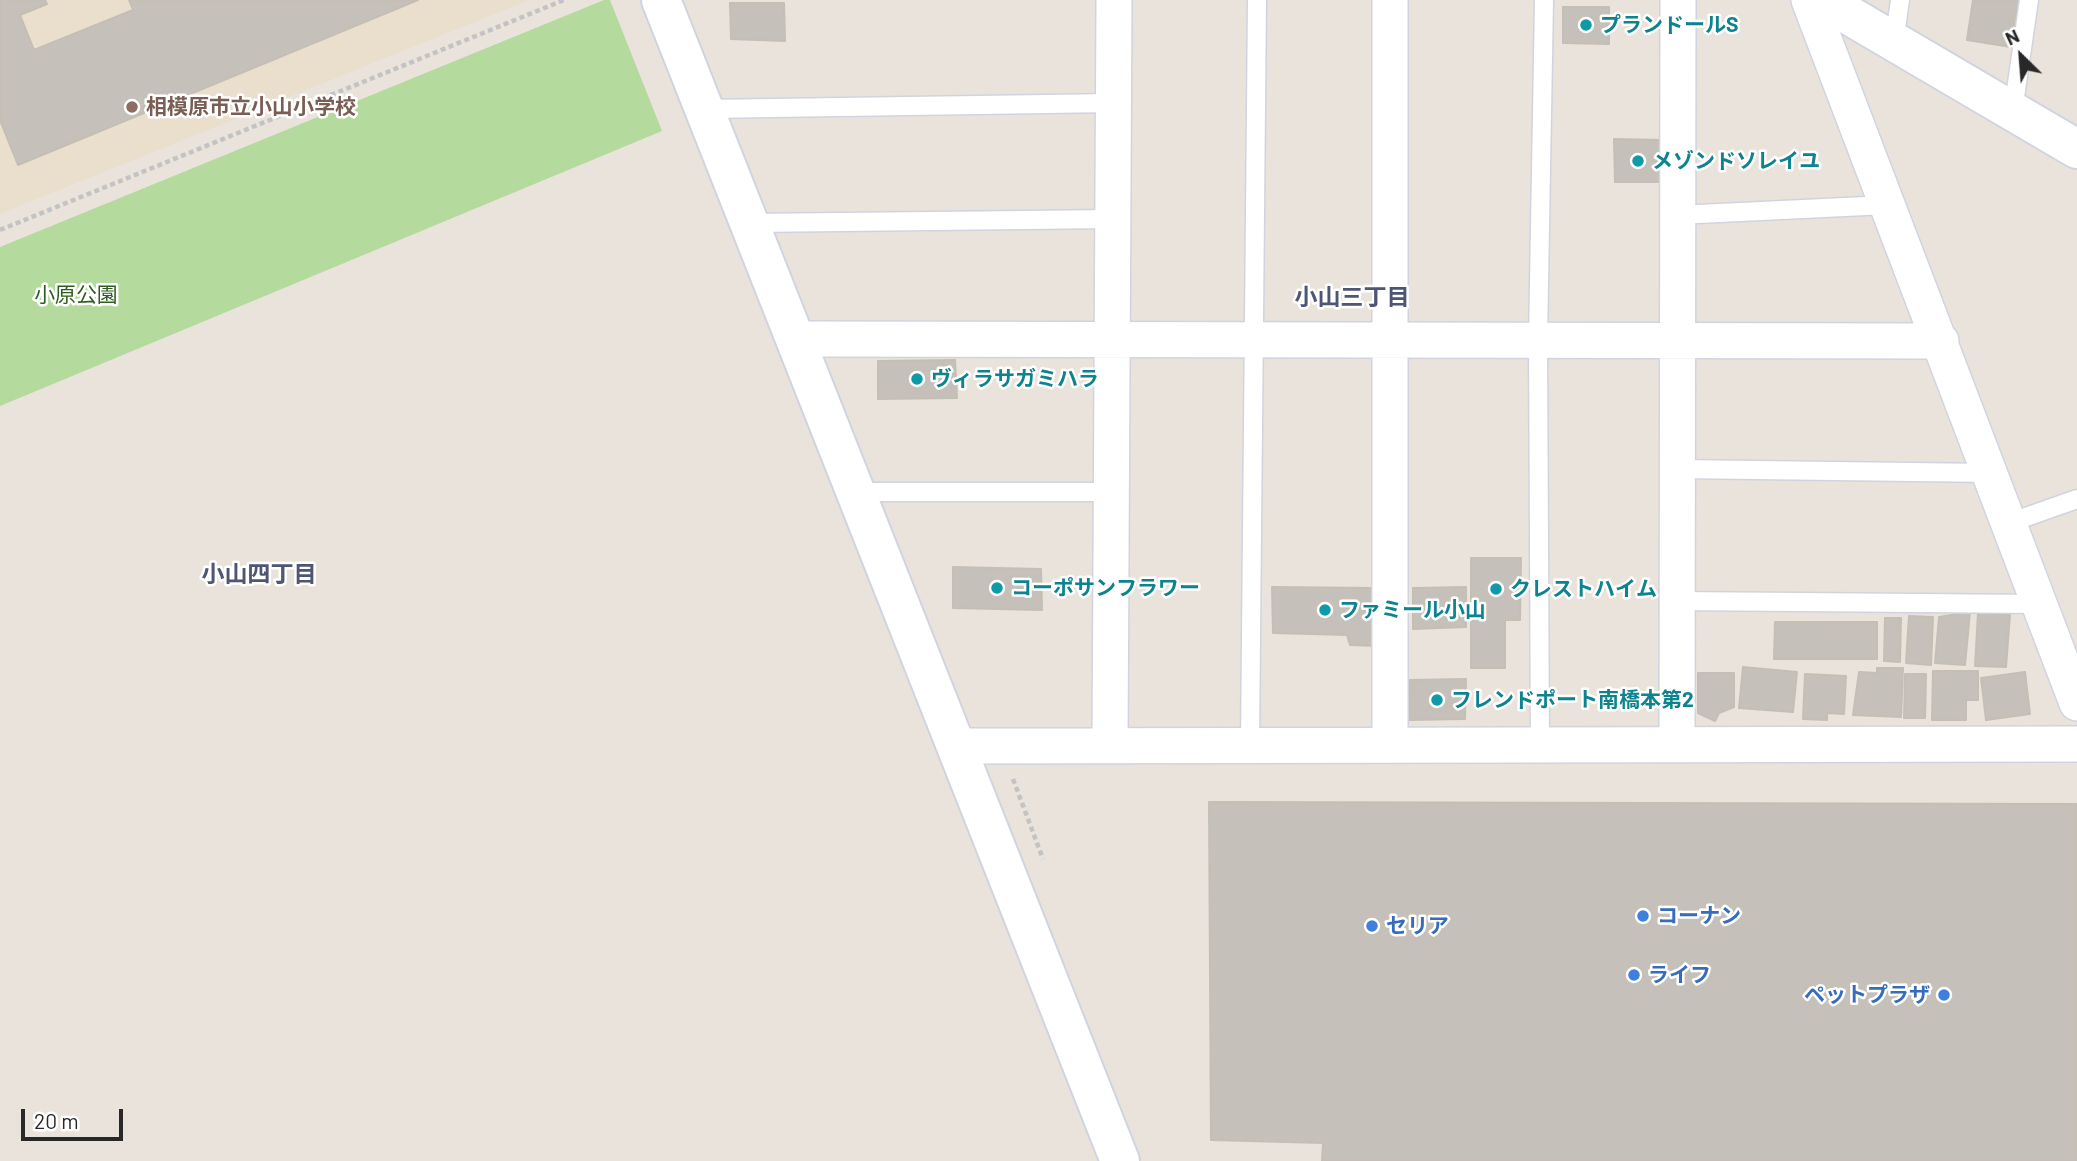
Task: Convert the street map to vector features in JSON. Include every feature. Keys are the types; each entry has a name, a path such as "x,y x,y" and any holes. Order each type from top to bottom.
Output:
{"street":[{"path":"661,0 1120,1161"},
{"path":"1110,744 1114,0"},
{"path":"1390,0 1390,744"},
{"path":"1677,744 1678,0"},
{"path":"1809,0 2077,703"},
{"path":"1822,0 2077,149"},
{"path":"795,339 1941,341"},
{"path":"956,746 2077,744"}],"lane":[{"path":"1250,744 1257,0"},
{"path":"1540,745 1538,340 1544,0"},
{"path":"1894,42 1900,0"},
{"path":"2012,111 2029,0"},
{"path":"704,108 1114,103"},
{"path":"1677,215 1887,205"},
{"path":"750,223 1113,219"},
{"path":"1677,469 1991,474"},
{"path":"856,492 1112,492"},
{"path":"2009,523 2077,499"},
{"path":"1677,601 2040,604"}],"path":[{"path":"0,230 564,0"},
{"path":"1012,776 1048,871"}],"shaded area":[{"name":"相模原市立小山小学校","path":"0,0 529,0 0,214"}],"green space":[{"name":"小原公園","path":"604,0 610,0 662,131 0,406 0,247"}],"building":[{"path":"0,0 45,0 47,4 20,15 34,50 133,10 129,0 418,0 18,165 0,120"},
{"path":"1973,0 2019,0 2011,47 1967,40"},
{"path":"730,3 784,3 785,41 731,39"},
{"name":"プランドールS","path":"1563,7 1609,7 1609,44 1563,43"},
{"name":"メゾンドソレイユ","path":"1614,139 1662,140 1663,182 1615,182"},
{"name":"ヴィラサガミハラ","path":"955,360 957,398 878,399 878,361"},
{"name":"クレストハイム","path":"1471,558 1521,558 1520,620 1505,620 1505,668 1471,668"},
{"name":"コーポサンフラワー","path":"953,567 1041,569 1042,610 953,608"},
{"name":"ファミール小山","path":"1272,587 1377,588 1379,646 1350,645 1347,635 1273,633"},
{"path":"1466,587 1466,627 1413,629 1413,588"},
{"path":"1970,612 1965,665 1935,663 1939,617"},
{"path":"1978,613 2010,615 2006,667 1975,666"},
{"path":"1909,616 1933,617 1931,665 1906,663"},
{"path":"1885,618 1901,618 1900,662 1884,661"},
{"path":"1775,622 1877,622 1877,659 1774,659"},
{"path":"1743,667 1797,672 1793,712 1739,708"},
{"path":"1877,668 1903,668 1901,717 1853,715 1859,672 1877,673"},
{"path":"1933,671 1978,671 1978,700 1966,700 1966,720 1932,720"},
{"path":"2025,672 2030,714 1986,720 1981,678"},
{"path":"1698,673 1734,673 1734,707 1719,713 1715,721 1698,713"},
{"path":"1805,674 1846,676 1844,714 1827,713 1827,720 1803,719"},
{"path":"1905,674 1926,674 1925,718 1904,718"},
{"name":"フレンドポート南橋本第2","path":"1466,679 1465,719 1408,720 1410,680"},
{"name":"コーナン","path":"1209,802 2077,804 2077,1161 1322,1161 1323,1143 1211,1140"}],"place":[{"name":"プランドールS","path":"1586,25"},
{"name":"相模原市立小山小学校","path":"132,107"},
{"name":"メゾンドソレイユ","path":"1638,161"},
{"name":"ヴィラサガミハラ","path":"917,379"},
{"name":"コーポサンフラワー","path":"997,588"},
{"name":"クレストハイム","path":"1496,589"},
{"name":"ファミール小山","path":"1325,610"},
{"name":"フレンドポート南橋本第2","path":"1437,700"},
{"name":"コーナン","path":"1643,916"},
{"name":"セリア","path":"1372,926"},
{"name":"ライフ","path":"1634,975"},
{"name":"ペットプラザ","path":"1944,995"}],"district":[{"name":"小山三丁目","path":"1352,297"},
{"name":"小山四丁目","path":"259,574"}]}
